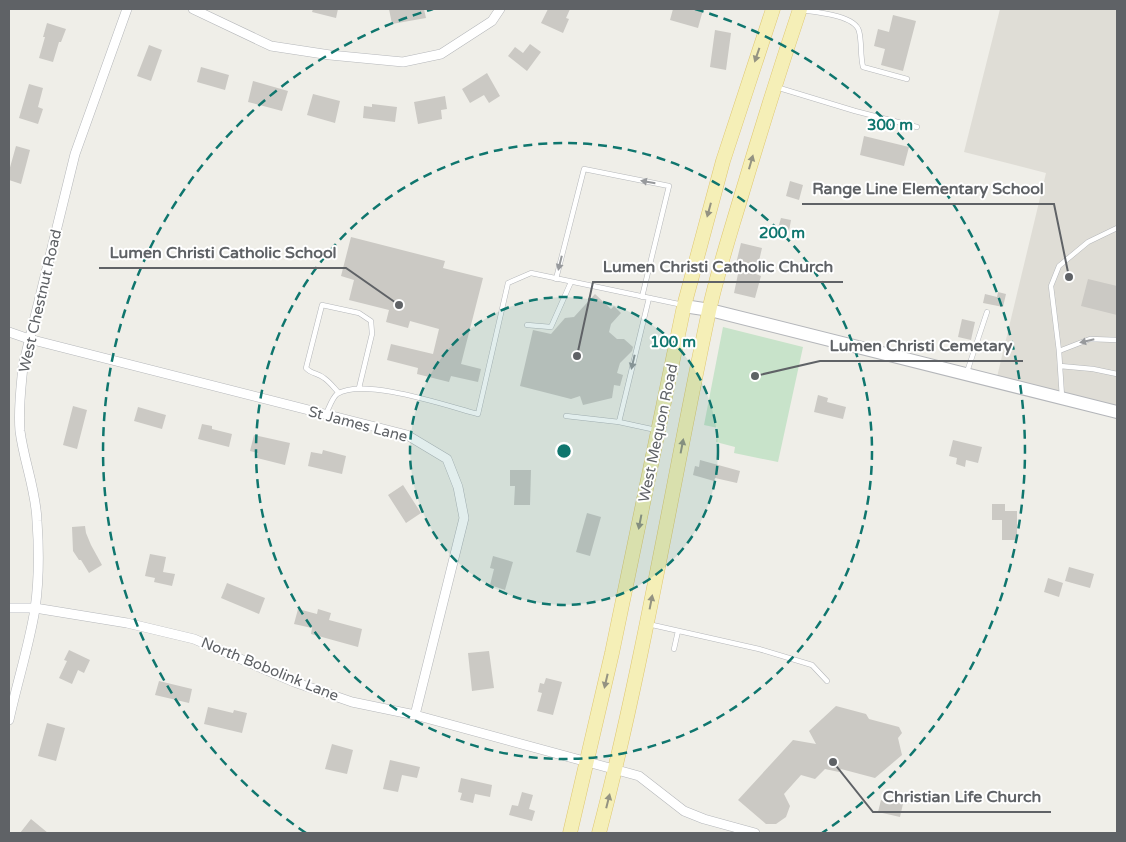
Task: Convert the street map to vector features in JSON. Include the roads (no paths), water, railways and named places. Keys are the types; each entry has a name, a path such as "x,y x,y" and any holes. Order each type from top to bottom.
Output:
{"main road":[{"name":"West Mequon Road","path":"570,833 614,644 684,306 723,161 773,9"},
{"name":"West Mequon Road","path":"599,833 616,769 647,624 710,310 731,230 798,9"}],"street":[{"name":"West Chestnut Road","path":"9,720 35,608 38,552 34,490 21,434 19,411 23,366 75,154 127,9"},
{"path":"193,9 271,46 330,55 403,62 441,54 492,21 500,9"},
{"path":"684,306 710,310 1117,412"},
{"name":"St James Lane","path":"9,332 29,339 407,435 447,459 458,487 464,518 414,715"},
{"name":"North Bobolink Lane","path":"9,608 35,608 127,623 194,639 294,682 352,702 414,715 639,776 684,811 704,820 755,833"}],"lane":[{"path":"798,9 844,18 853,22 859,29 863,66 907,78"},
{"path":"775,87 917,127"},
{"path":"556,278 584,169 669,186 642,297"},
{"path":"1062,397 1059,351 1051,286 1058,266 1088,242 1117,228"},
{"path":"326,414 334,396 359,388 386,391 478,414 508,283 531,273 684,306"},
{"path":"527,324 551,327 572,282"},
{"path":"619,422 649,298"},
{"path":"338,394 331,383 306,368 322,305 359,314 371,321 372,334 359,388"},
{"path":"966,373 987,312"},
{"path":"1059,351 1090,339 1117,340"},
{"path":"1060,366 1093,369 1117,374"},
{"path":"566,416 619,422 657,430"},
{"path":"647,624 758,650 812,665 827,680"},
{"path":"674,649 678,631"}],"place":[{"name":"Range Line Elementary School","path":"1069,277"},
{"name":"Lumen Christi Catholic School","path":"399,305"},
{"name":"Lumen Christi Catholic Church","path":"577,356"},
{"name":"Lumen Christi Cemetary","path":"755,376"},
{"name":"Christian Life Church","path":"833,762"}]}
